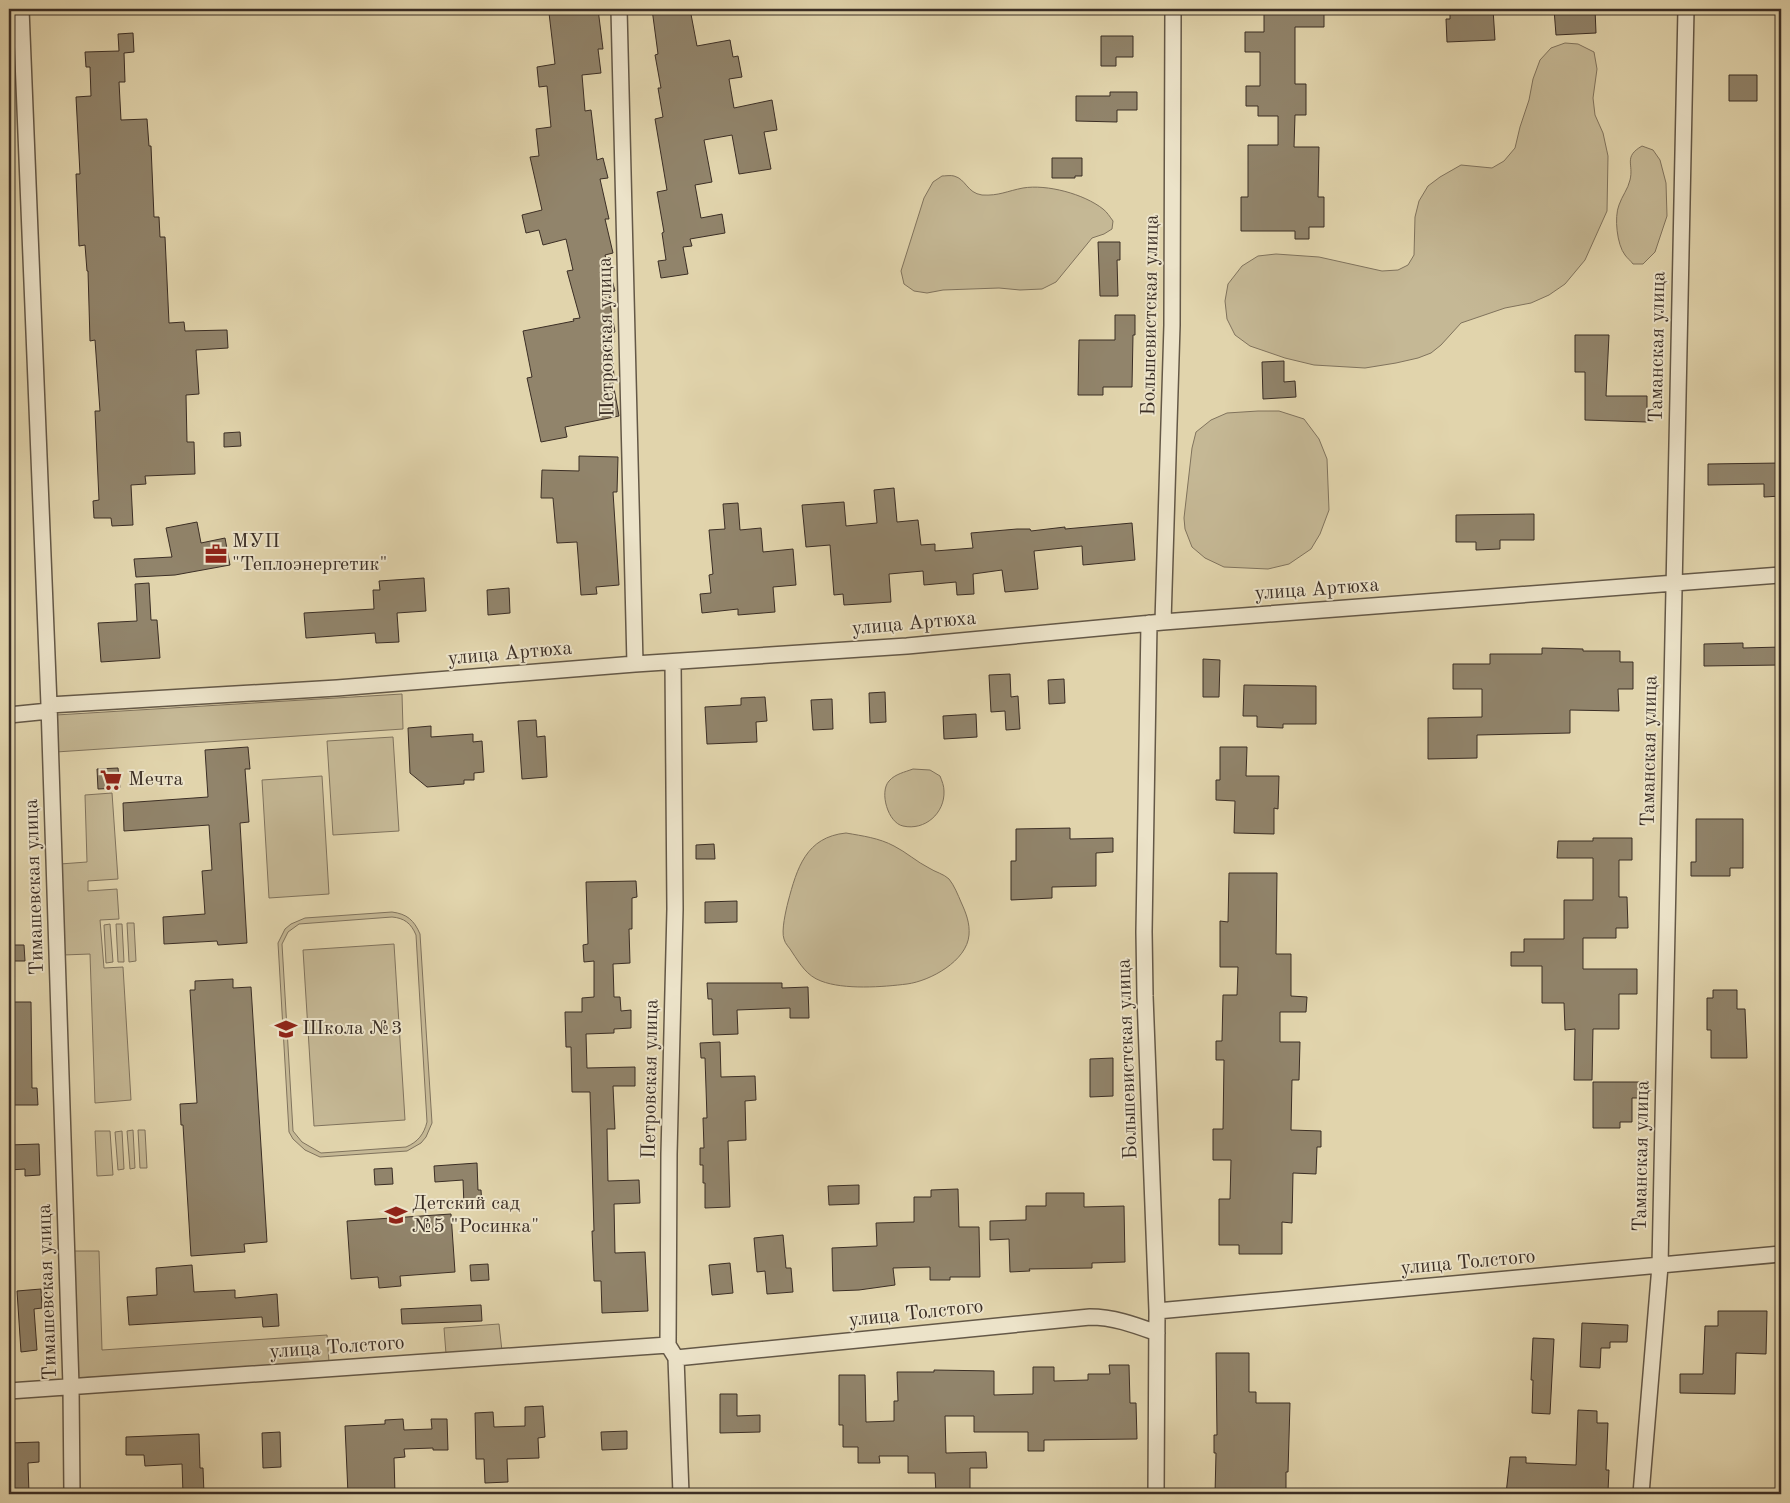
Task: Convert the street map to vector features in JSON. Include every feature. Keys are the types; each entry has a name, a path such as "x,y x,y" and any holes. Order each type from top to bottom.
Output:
{"street":[{"name":"Тимашевская улица","path":"21,9 49,708 71,1386 72,1494"},
{"name":"Петровская улица","path":"619,9 635,664"},
{"name":"Большевистская улица","path":"1156,1494 1158,1311 1144,932 1156,623 1172,325 1173,9"},
{"name":"Таманская улица","path":"1641,1494 1660,1266 1686,9"},
{"name":"улица Артюха","path":"9,715 49,708 337,688 635,664 907,646 1156,623 1781,575"},
{"name":"Петровская улица","path":"673,662 675,909 669,1154 672,1352 681,1494"},
{"name":"улица Толстого","path":"1158,1311 1781,1254"},
{"name":"улица Толстого","path":"9,1391 672,1352 1090,1317 1114,1319 1157,1333"}],"shaded area":[{"path":"1565,43 1578,44 1594,52 1597,69 1593,98 1595,115 1603,133 1608,156 1607,211 1585,260 1565,284 1549,295 1531,303 1505,308 1461,323 1431,353 1396,363 1365,368 1314,365 1285,358 1250,346 1235,335 1227,319 1225,301 1228,284 1242,266 1258,256 1276,254 1319,257 1382,271 1398,270 1408,265 1414,255 1415,217 1419,201 1428,186 1461,165 1492,168 1504,161 1515,148 1533,79 1540,60 1551,48"},
{"path":"1642,146 1653,150 1660,160 1666,183 1667,216 1655,252 1643,264 1633,264 1625,255 1620,245 1617,231 1617,210 1630,180 1631,157"},
{"path":"942,176 958,178 973,192 982,195 1033,187 1065,191 1086,199 1104,210 1113,221 1112,229 1092,238 1056,282 1042,289 1020,290 999,288 943,290 927,293 914,291 904,284 901,271 924,198 933,182"},
{"path":"1279,411 1304,419 1319,439 1327,459 1329,510 1320,534 1311,549 1289,564 1268,569 1224,567 1205,558 1192,547 1185,529 1184,518 1192,448 1196,432 1211,420 1227,413"},
{"path":"402,694 403,729 56,752 56,715"},
{"path":"393,737 399,831 333,835 327,741"},
{"path":"913,769 930,770 940,776 944,791 941,806 932,819 919,826 911,827 898,824 893,819 889,813 885,792 886,786 891,779"},
{"path":"322,776 329,894 269,898 262,780"},
{"path":"112,793 118,879 88,881 88,891 117,889 119,919 100,920 104,968 123,967 131,1100 95,1103 90,954 63,955 60,864 87,862 85,795"},
{"path":"846,833 888,843 951,881 966,914 969,926 967,944 955,961 926,979 907,984 875,987 830,984 816,979 801,965 785,943 783,935 786,910 795,877 805,856 812,848 832,836"},
{"path":"392,912 402,914 409,919 420,934 432,1123 421,1143 407,1151 320,1157 305,1150 293,1139 289,1132 278,943 285,929 305,918","holes":["396,918 404,920 409,924 416,935 426,1126 417,1140 406,1147 321,1153 302,1142 293,1131 282,944 288,932 299,924"]},
{"path":"127,923 134,923 136,961 129,962"},
{"path":"110,924 113,962 106,963 104,925"},
{"path":"116,924 122,924 124,962 118,962"},
{"path":"394,944 405,1120 314,1126 303,950"},
{"path":"133,1130 135,1168 130,1169 127,1131"},
{"path":"138,1130 145,1130 147,1168 140,1168"},
{"path":"95,1131 110,1131 113,1175 97,1176"},
{"path":"122,1131 124,1169 118,1170 115,1132"},
{"path":"73,1251 99,1251 102,1350 327,1335 329,1362 77,1378"},
{"path":"499,1324 502,1351 446,1354 444,1328"}],"building":[{"path":"564,9 598,9 603,49 598,49 601,73 582,75 585,111 591,110 597,160 603,158 608,178 600,179 609,219 605,219 613,253 605,255 615,291 608,293 615,332 611,333 614,377 612,377 619,416 565,427 567,437 541,442 527,378 532,377 523,331 574,321 573,319 580,318 567,271 573,270 566,239 543,245 539,230 526,233 522,215 542,210 530,157 539,156 536,129 551,127 547,86 539,87 537,67 555,64 549,13 564,11"},
{"path":"652,9 690,9 697,46 730,40 733,57 738,56 742,77 729,79 734,108 772,100 777,130 764,132 771,169 739,174 732,135 704,140 712,182 695,185 701,218 722,214 725,233 690,239 692,246 683,247 688,274 661,278 658,261 666,260 662,233 664,232 657,192 667,190 655,119 663,117 658,88 661,88 655,55 658,54"},
{"path":"1264,9 1324,9 1324,27 1295,27 1295,84 1306,84 1306,115 1295,115 1294,147 1319,147 1318,197 1324,197 1324,227 1309,227 1309,239 1295,239 1295,231 1241,231 1241,197 1248,197 1248,145 1278,145 1278,116 1258,116 1258,106 1246,106 1246,86 1260,86 1260,52 1245,52 1245,32 1264,32"},
{"path":"1450,9 1493,9 1495,40 1447,42 1446,19 1450,19"},
{"path":"1554,9 1595,9 1596,33 1556,35"},
{"path":"133,33 134,52 124,53 125,82 119,82 121,120 147,119 149,146 151,146 154,217 159,217 160,237 165,237 169,323 184,322 185,331 227,330 228,348 196,350 199,394 186,395 187,442 194,442 195,474 145,476 146,484 131,485 133,525 112,526 111,518 94,518 93,501 99,500 95,411 100,411 95,340 90,341 88,271 85,245 79,246 76,174 80,174 76,97 91,96 90,67 86,67 85,52 119,51 118,34"},
{"path":"1101,36 1133,36 1133,57 1116,57 1116,66 1101,66"},
{"path":"1729,75 1757,75 1757,101 1729,101"},
{"path":"1110,92 1137,92 1137,110 1117,110 1117,122 1076,121 1076,96 1110,96"},
{"path":"1052,158 1082,158 1082,176 1075,176 1075,178 1052,178"},
{"path":"1098,242 1120,242 1120,260 1117,260 1118,296 1100,296"},
{"path":"1115,315 1135,315 1132,387 1103,387 1103,395 1078,395 1079,340 1115,340"},
{"path":"1575,335 1609,335 1606,396 1647,396 1647,422 1585,420 1585,372 1575,372"},
{"path":"1284,361 1284,382 1295,381 1296,397 1263,399 1262,362"},
{"path":"240,432 241,446 224,447 224,433"},
{"path":"579,456 618,457 617,492 613,492 619,585 596,587 597,594 581,595 577,542 557,543 553,498 541,498 542,470 579,471"},
{"path":"1781,463 1781,496 1764,497 1764,484 1708,485 1708,464"},
{"path":"894,488 897,522 918,520 921,545 935,544 935,551 973,548 971,533 1017,529 1030,529 1031,531 1065,527 1065,529 1132,523 1135,560 1083,565 1082,546 1034,551 1038,589 1005,592 1002,570 973,574 974,594 957,595 956,582 924,585 923,571 889,574 891,602 844,605 843,594 834,595 830,545 806,547 802,505 844,502 846,526 877,523 874,490"},
{"path":"738,503 740,530 761,528 763,552 793,549 796,585 773,587 775,612 738,615 738,609 702,613 700,594 711,593 709,575 713,574 709,530 725,529 723,504"},
{"path":"1534,514 1534,540 1500,540 1500,549 1476,550 1476,542 1456,542 1456,515"},
{"path":"197,522 201,543 225,538 230,565 175,575 136,577 134,559 172,557 166,528"},
{"path":"424,578 426,611 397,613 399,642 376,643 375,633 306,638 304,613 374,609 373,590 380,590 379,581"},
{"path":"149,583 151,620 157,620 160,658 101,662 98,623 137,621 135,584"},
{"path":"509,588 510,613 488,615 487,590"},
{"path":"1743,643 1743,648 1781,647 1781,665 1704,666 1704,644"},
{"path":"1542,648 1620,651 1620,662 1633,662 1633,689 1618,689 1619,711 1570,710 1570,733 1477,735 1477,758 1428,759 1428,718 1482,717 1482,689 1453,689 1453,664 1490,664 1490,654 1542,654"},
{"path":"1203,659 1220,660 1219,697 1203,697"},
{"path":"1010,674 1011,697 1018,696 1020,729 1006,730 1005,711 991,712 989,675"},
{"path":"1064,679 1065,703 1049,704 1048,680"},
{"path":"1244,685 1316,686 1316,724 1283,724 1283,728 1257,727 1257,716 1243,716"},
{"path":"885,692 886,722 870,723 869,693"},
{"path":"765,697 767,721 756,722 757,742 707,744 705,707 741,705 741,698"},
{"path":"832,699 833,729 813,730 811,700"},
{"path":"976,714 977,737 944,739 943,716"},
{"path":"536,720 537,737 545,736 547,777 522,779 518,721"},
{"path":"431,726 431,737 473,734 473,742 482,741 484,772 474,773 474,780 464,780 464,784 427,787 410,773 408,728"},
{"path":"248,747 250,769 245,769 249,822 240,823 247,943 218,945 217,941 164,944 163,917 205,914 202,871 212,870 209,825 124,831 123,803 208,797 205,750"},
{"path":"1220,747 1247,747 1246,776 1279,776 1278,809 1274,808 1274,834 1234,833 1235,801 1216,800 1216,780 1220,780"},
{"path":"118,768 120,788 98,789 97,769"},
{"path":"1696,819 1743,819 1743,868 1730,868 1730,876 1691,876 1691,862 1696,862"},
{"path":"1070,828 1070,839 1113,838 1113,852 1096,853 1096,886 1052,887 1052,898 1011,900 1011,861 1016,861 1016,829"},
{"path":"1593,838 1632,838 1632,860 1619,860 1619,897 1627,897 1628,928 1616,928 1616,938 1583,938 1583,969 1637,969 1637,994 1619,994 1619,1029 1593,1029 1592,1080 1574,1080 1575,1029 1565,1030 1564,1003 1542,1003 1542,966 1511,966 1511,952 1524,952 1524,939 1564,939 1564,900 1593,900 1593,858 1557,858 1558,841 1593,841"},
{"path":"714,844 715,859 696,859 696,845"},
{"path":"1229,873 1277,873 1276,954 1291,954 1291,996 1307,997 1306,1012 1280,1012 1280,1042 1300,1042 1299,1080 1292,1080 1291,1130 1321,1131 1321,1147 1317,1147 1316,1174 1293,1173 1292,1223 1282,1222 1282,1254 1239,1254 1239,1245 1219,1245 1219,1199 1230,1199 1231,1160 1213,1160 1213,1129 1223,1129 1224,1060 1216,1060 1216,1041 1222,1041 1223,995 1237,995 1238,967 1220,967 1220,921 1228,922"},
{"path":"636,881 637,897 632,898 632,929 629,929 630,963 613,964 614,997 620,997 621,1011 631,1010 631,1028 614,1029 614,1033 586,1034 587,1068 635,1067 635,1086 613,1086 615,1129 607,1129 608,1181 639,1180 640,1203 614,1204 615,1253 645,1252 648,1311 602,1313 601,1281 594,1281 590,1092 572,1092 571,1047 566,1047 565,1012 582,1012 582,998 594,997 594,961 584,962 583,945 588,944 586,882"},
{"path":"737,901 737,922 705,923 705,902"},
{"path":"9,945 24,945 25,961 9,961"},
{"path":"233,979 233,988 251,987 267,1242 244,1244 245,1252 191,1256 180,1104 197,1103 190,990 195,990 195,981"},
{"path":"707,983 782,983 782,988 808,987 809,1018 790,1018 790,1008 737,1010 738,1034 713,1035 712,999 708,999"},
{"path":"1713,990 1737,990 1737,1009 1745,1009 1747,1058 1711,1058 1711,1030 1707,1030 1707,998 1713,998"},
{"path":"9,1002 31,1002 32,1088 37,1088 38,1105 9,1105 9,1048 13,1048 12,1017 9,1017"},
{"path":"720,1042 721,1077 755,1076 756,1100 745,1101 746,1140 728,1141 730,1207 705,1208 705,1183 703,1183 703,1165 700,1165 700,1148 704,1148 703,1118 707,1118 705,1058 701,1058 700,1043"},
{"path":"1113,1058 1113,1096 1090,1097 1090,1059"},
{"path":"1593,1082 1640,1082 1640,1098 1632,1098 1632,1122 1620,1122 1620,1128 1593,1128"},
{"path":"39,1144 40,1175 25,1176 25,1169 9,1170 9,1145"},
{"path":"477,1163 478,1190 481,1190 482,1205 464,1207 463,1180 435,1182 434,1166"},
{"path":"392,1168 393,1184 375,1185 374,1169"},
{"path":"859,1185 859,1204 829,1205 828,1186"},
{"path":"958,1189 959,1227 979,1227 980,1277 950,1277 950,1280 930,1280 930,1267 893,1268 895,1285 859,1290 833,1291 832,1248 877,1246 876,1223 914,1222 914,1197 931,1197 931,1190"},
{"path":"1046,1193 1084,1193 1084,1207 1124,1206 1125,1262 1092,1263 1092,1268 1029,1269 1030,1271 1010,1272 1009,1239 990,1240 990,1221 1026,1220 1026,1206 1046,1206"},
{"path":"451,1214 455,1272 400,1276 401,1286 379,1288 378,1277 351,1279 347,1221"},
{"path":"783,1235 786,1268 791,1268 793,1292 767,1294 765,1271 757,1272 754,1238"},
{"path":"730,1263 733,1293 712,1295 709,1265"},
{"path":"488,1264 489,1280 471,1281 470,1265"},
{"path":"192,1265 194,1292 235,1290 235,1298 277,1294 279,1326 263,1327 262,1317 129,1325 127,1297 157,1295 156,1268"},
{"path":"41,1289 42,1308 34,1309 37,1350 21,1352 17,1291"},
{"path":"481,1305 482,1321 402,1324 401,1309"},
{"path":"1718,1311 1767,1311 1766,1354 1736,1353 1735,1394 1680,1393 1680,1374 1703,1374 1705,1326 1718,1326"},
{"path":"1582,1323 1628,1325 1627,1342 1610,1342 1610,1348 1601,1348 1600,1368 1580,1367"},
{"path":"1533,1338 1554,1339 1550,1414 1532,1413"},
{"path":"1216,1353 1249,1353 1249,1392 1256,1392 1256,1403 1290,1403 1286,1494 1215,1494 1216,1453 1214,1453 1214,1435 1217,1435"},
{"path":"1109,1365 1129,1365 1130,1403 1136,1403 1137,1439 1044,1440 1044,1451 1028,1451 1028,1432 974,1432 974,1416 945,1416 946,1453 986,1452 987,1468 970,1468 970,1494 936,1494 935,1473 908,1473 908,1456 879,1456 880,1463 858,1463 858,1447 843,1447 843,1425 839,1425 839,1375 865,1375 866,1422 894,1421 894,1401 898,1401 897,1372 934,1372 934,1370 994,1371 994,1395 1033,1394 1033,1367 1054,1367 1054,1381 1088,1380 1088,1374 1110,1374"},
{"path":"720,1394 737,1394 737,1416 760,1415 760,1432 720,1433"},
{"path":"543,1406 545,1437 538,1438 539,1458 507,1459 508,1482 485,1483 484,1459 476,1459 475,1413 493,1412 494,1427 525,1426 525,1407"},
{"path":"1578,1410 1597,1411 1597,1423 1608,1423 1606,1470 1609,1470 1608,1491 1583,1490 1582,1494 1506,1494 1510,1457 1526,1457 1526,1463 1576,1465"},
{"path":"403,1419 404,1430 432,1429 431,1419 447,1419 448,1450 433,1450 433,1448 404,1449 405,1457 394,1458 395,1494 348,1494 345,1426 385,1424 385,1420"},
{"path":"627,1431 627,1449 602,1450 601,1432"},
{"path":"280,1432 281,1467 263,1468 262,1433"},
{"path":"199,1434 200,1468 203,1468 204,1494 183,1494 182,1464 145,1466 144,1455 126,1455 126,1437"},
{"path":"39,1442 39,1462 28,1463 29,1494 10,1494 9,1443"}],"place":[{"name":"МУП \"Теплоэнергетик\"","path":"216,554"},
{"name":"Мечта","path":"111,780"},
{"name":"Школа №3","path":"286,1029"},
{"name":"Детский сад №5 \"Росинка\"","path":"396,1215"}]}
